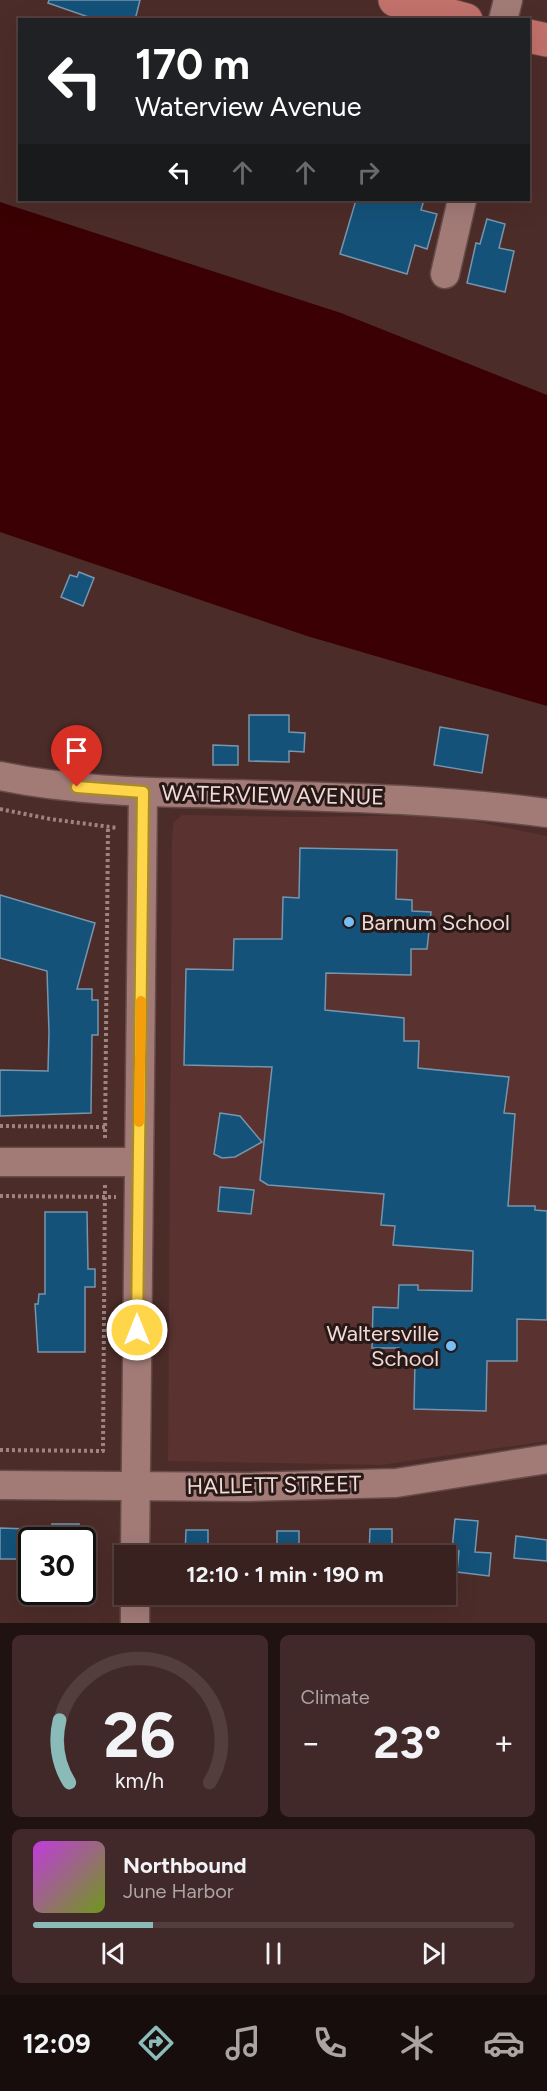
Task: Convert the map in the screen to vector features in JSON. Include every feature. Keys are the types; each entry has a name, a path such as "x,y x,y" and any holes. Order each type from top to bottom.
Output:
{"main road":[{"path":"395,0 459,18"},
{"path":"530,36 547,40"}],"street":[{"path":"504,18 508,0"},
{"path":"445,274 462,201"},
{"name":"WATERVIEW AVENUE","path":"0,776 54,786 143,792 414,799 547,813"},
{"path":"135,1545 143,792"},
{"path":"0,1161 138,1162"},
{"name":"HALLETT STREET","path":"0,1485 396,1483 547,1459"},
{"path":"135,1605 135,1623"}],"path":[{"path":"0,809 50,819 143,830"},
{"path":"0,1126 105,1127"},
{"path":"0,1196 138,1197"},
{"path":"0,1450 103,1451"}],"shaded area":[{"path":"0,202 341,313 547,395 547,706 307,636 0,532"},
{"path":"182,815 303,817 444,815 547,836 547,1441 381,1465 168,1461 172,836 174,822"}],"building":[{"path":"49,0 140,0 136,18 91,18 48,3"},
{"path":"356,201 424,201 421,210 437,214 427,249 415,245 407,274 340,254"},
{"path":"487,219 505,224 499,248 514,251 505,292 467,283 476,243 480,244"},
{"path":"79,572 94,578 83,606 61,597 70,575 77,577"},
{"path":"249,715 289,715 289,732 305,733 304,752 289,751 289,762 249,761"},
{"path":"440,727 488,735 482,773 434,765"},
{"path":"213,745 238,746 238,765 213,765"},
{"path":"300,848 397,850 396,899 412,900 412,911 431,912 427,949 411,949 411,975 326,973 325,1010 404,1018 404,1041 419,1041 418,1068 509,1077 504,1113 515,1114 508,1206 535,1206 535,1210 547,1211 547,1320 517,1319 517,1361 487,1361 486,1411 414,1409 415,1361 399,1361 399,1348 372,1348 373,1307 398,1308 399,1285 418,1285 418,1290 472,1291 473,1251 393,1245 395,1226 381,1225 384,1194 268,1185 260,1180 272,1067 184,1065 186,969 233,970 234,939 282,939 283,897 299,898"},
{"path":"0,895 95,923 77,989 92,989 92,1000 98,1000 98,1035 92,1035 91,1113 0,1116 0,1070 48,1071 49,1032 47,971 0,958"},
{"path":"220,1113 240,1116 262,1142 235,1157 222,1158 214,1154"},
{"path":"220,1187 254,1190 251,1214 218,1211"},
{"path":"45,1212 87,1212 88,1269 95,1269 95,1287 85,1287 85,1352 38,1352 35,1304 38,1304 39,1294 45,1294"},
{"path":"455,1519 478,1521 475,1552 491,1553 489,1576 457,1572 459,1551 456,1551 456,1545 452,1545"},
{"path":"52,1524 79,1524 79,1527 52,1527"},
{"path":"0,1528 18,1529 18,1559 0,1559"},
{"path":"370,1529 392,1529 392,1545 369,1545"},
{"path":"186,1530 208,1530 208,1545 185,1545"},
{"path":"277,1531 299,1531 299,1545 277,1545"},
{"path":"516,1536 547,1540 547,1561 514,1558"}],"slow traffic":[{"path":"139,1122 141,1001"}],"place":[{"name":"Barnum School","path":"349,922"},
{"name":"Waltersville School","path":"451,1346"}],"route":[{"path":"77,787 143,792 137,1330"}]}
